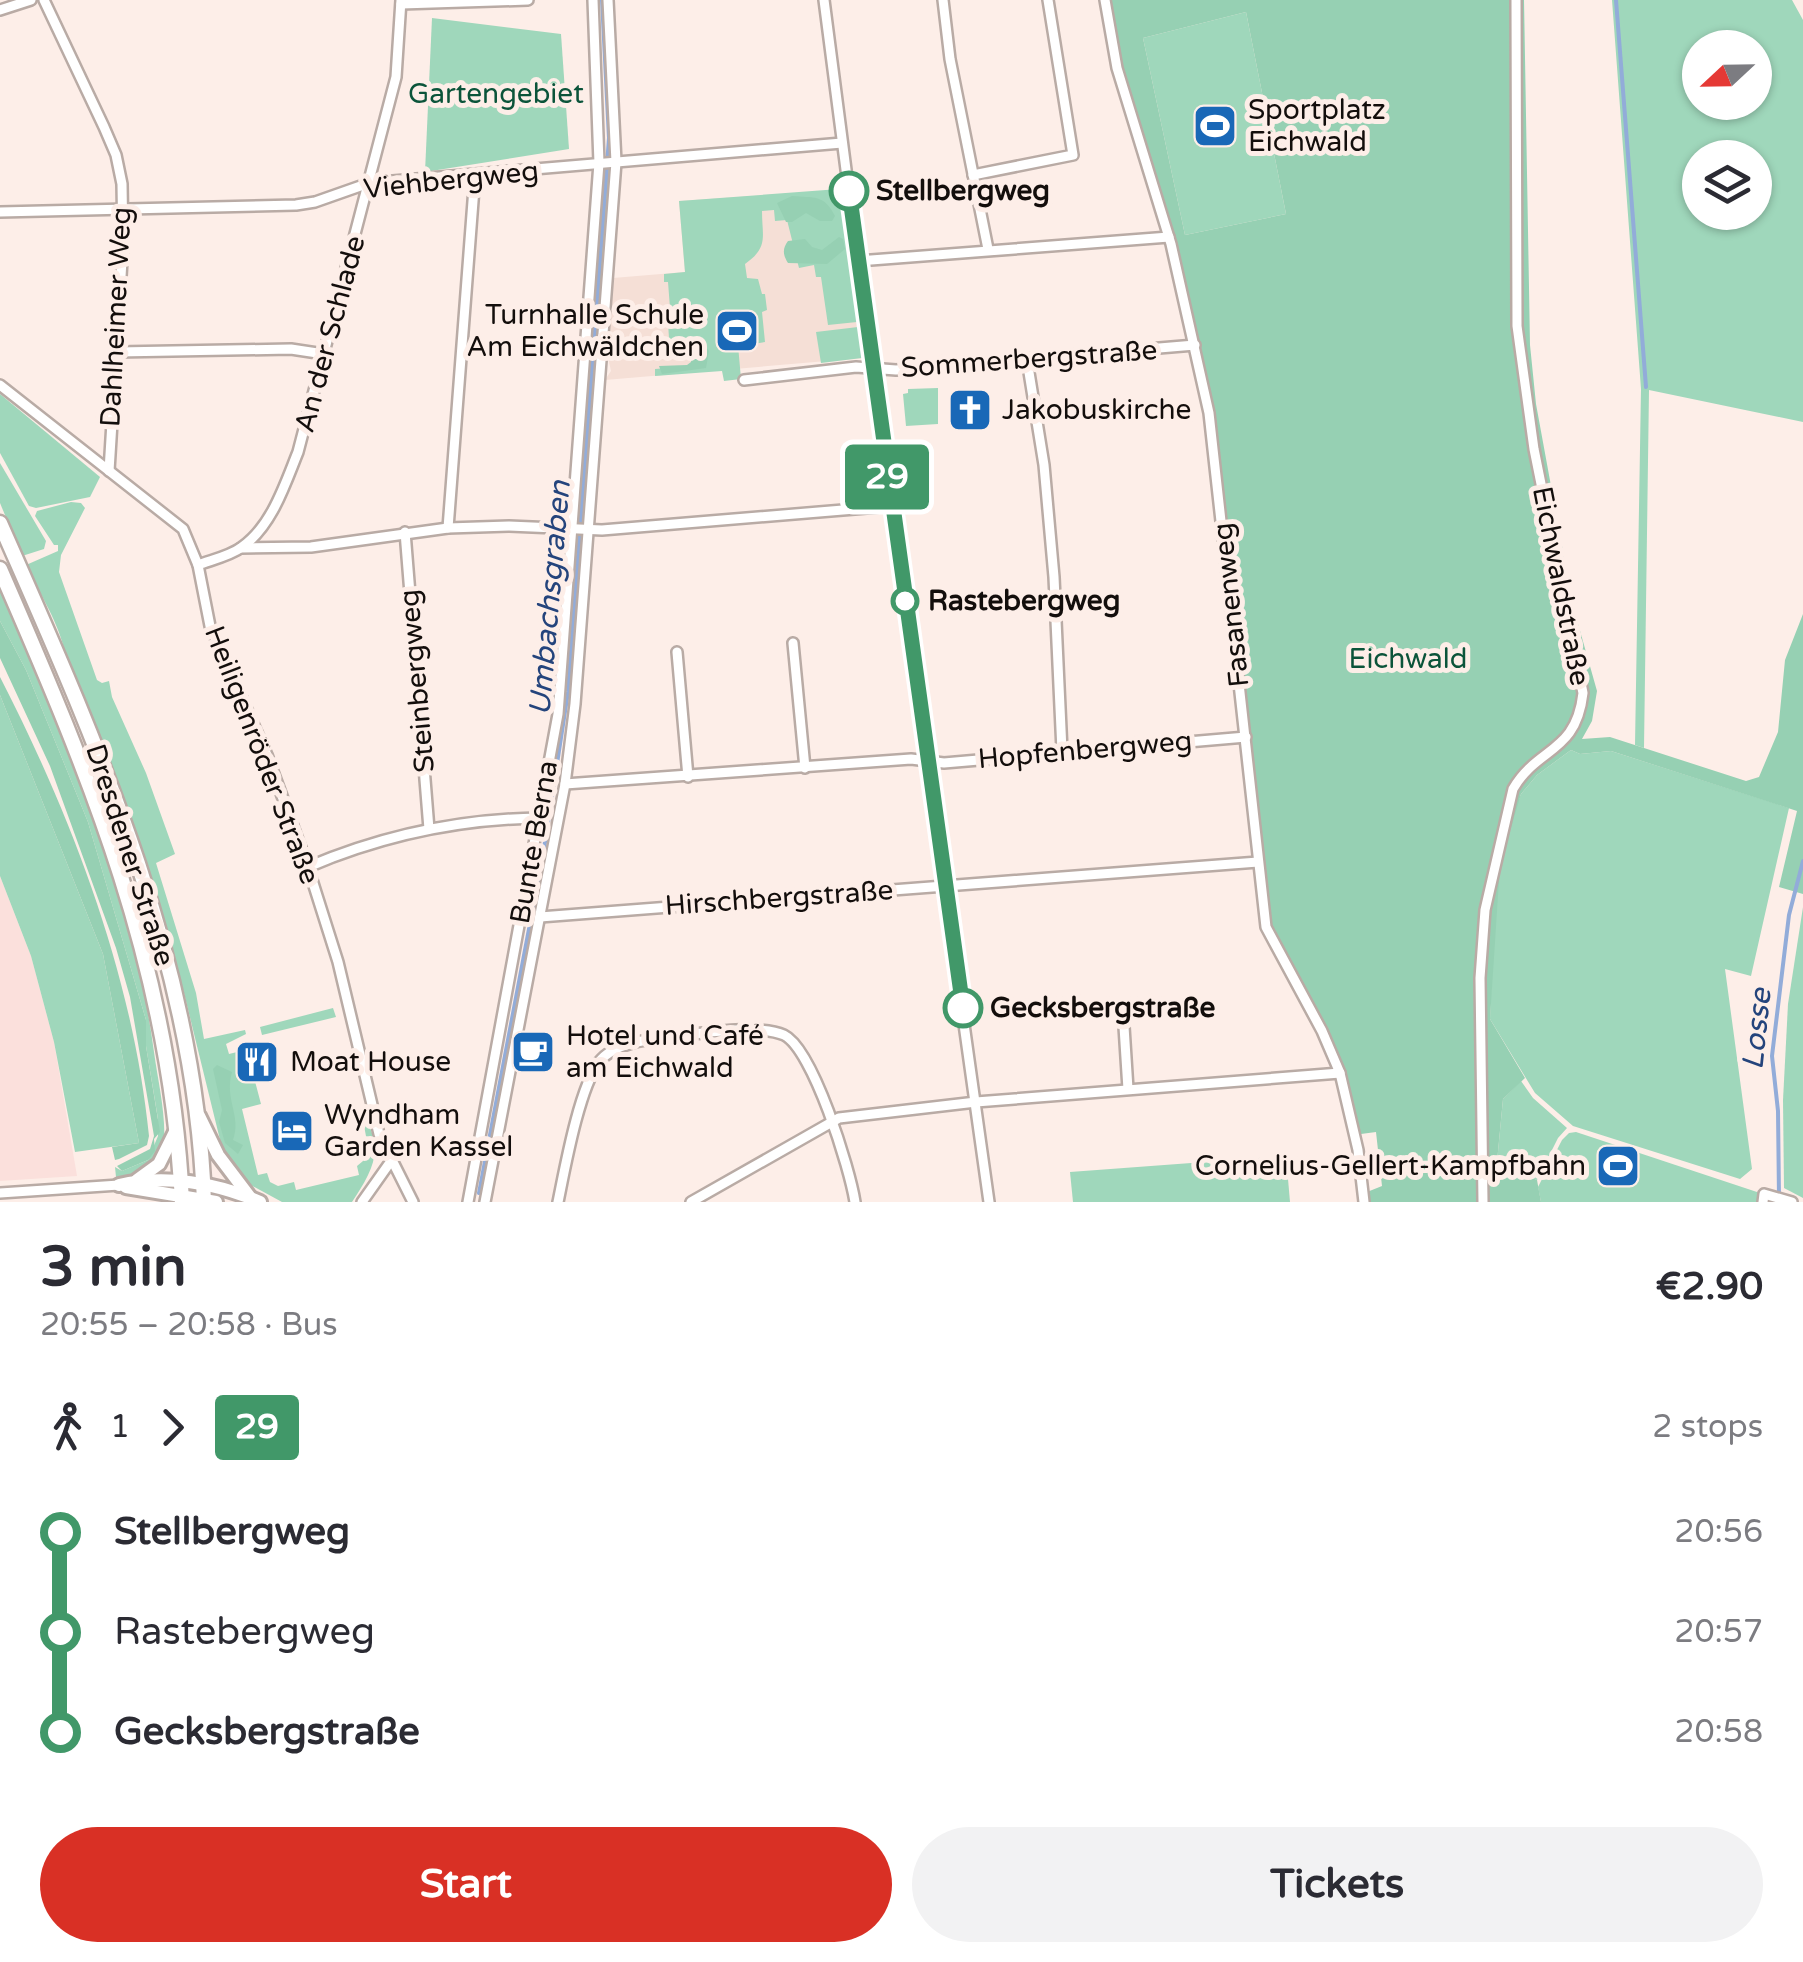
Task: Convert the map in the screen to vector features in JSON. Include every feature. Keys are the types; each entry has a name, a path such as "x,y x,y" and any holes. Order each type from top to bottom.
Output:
{"main road":[{"name":"Dresdener Straße","path":"0,523 98,753 140,868 184,1036 207,1197"},
{"name":"Dresdener Straße","path":"0,569 95,792 123,874 154,999 176,1128 181,1194"}],"street":[{"path":"0,10 31,0"},
{"name":"Dahlheimer Weg","path":"44,0 116,156 122,184 109,471"},
{"path":"401,2 528,0"},
{"name":"Bunte Berna","path":"468,1202 558,714 580,528 608,162 594,0"},
{"name":"Bunte Berna","path":"485,1202 564,784 608,162 608,0"},
{"path":"824,0 989,1202"},
{"path":"943,0 950,59 988,250"},
{"path":"973,174 1073,156 1048,0"},
{"name":"Fasanenweg","path":"1105,0 1117,68 1169,237 1195,345 1217,470 1266,927 1340,1073 1356,1135 1364,1202"},
{"name":"Eichwaldstraße","path":"1483,1202 1478,1022 1485,910 1513,789 1520,776 1570,735 1580,716 1583,693 1534,449 1517,326 1516,0"},
{"name":"An der Schlade","path":"242,548 262,526 281,494 298,452 396,77 401,2"},
{"name":"Viehbergweg","path":"0,212 296,205 369,184 842,143"},
{"path":"448,528 475,175"},
{"path":"858,261 1169,237"},
{"name":"Sommerbergstraße","path":"744,380 838,369 1027,360 1195,345"},
{"path":"117,352 291,349 324,354"},
{"path":"1027,360 1048,502 1062,751"},
{"name":"Heiligenröder Straße","path":"0,386 183,529 198,566 210,626 267,755 308,867 343,980 370,1106 391,1162 413,1202"},
{"path":"198,566 242,548 311,547 448,528 580,528 892,506"},
{"name":"Steinbergweg","path":"405,532 429,829"},
{"path":"793,644 805,768"},
{"path":"677,652 688,777"},
{"name":"Hopfenbergweg","path":"564,784 911,759 944,763 1246,737"},
{"path":"308,867 338,854 429,829 490,819 539,818"},
{"name":"Hirschbergstraße","path":"540,917 1258,862"},
{"path":"1122,1011 1128,1090"},
{"path":"558,1202 574,1134 600,1061 619,1048 674,1036 721,1032 782,1034 792,1040 806,1058 831,1122 851,1174 855,1202"},
{"path":"691,1202 831,1122 884,1110 1340,1073"},
{"path":"196,1108 218,1155 255,1200"},
{"path":"0,1193 136,1181 159,1164 176,1128"},
{"path":"362,1202 391,1162"},
{"path":"136,1181 181,1194"},
{"path":"119,1185 148,1192 255,1200"},
{"path":"88,1188 88,1202"},
{"path":"148,1192 160,1202"},
{"path":"1766,1197 1791,1202"}],"shaded area":[{"path":"781,194 848,256 862,358 605,380 611,371 607,353 613,278 685,272 679,201"},
{"path":"0,876 31,956 54,1042 77,1176 0,1181"}],"green space":[{"name":"Eichwald","path":"1103,0 1524,0 1530,345 1536,404 1573,606 1597,691 1592,721 1582,739 1610,737 1746,781 1759,777 1778,732 1785,660 1803,614 1803,894 1779,887 1797,811 1611,751 1580,754 1571,750 1537,775 1521,794 1500,865 1490,1019 1525,1078 1503,1099 1497,1162 1537,1180 1541,1202 1369,1202 1367,1192 1382,1186 1376,1132 1361,1134 1344,1105 1319,1032 1262,928 1206,414 1181,296","holes":["1246,12 1286,214 1185,235 1143,38"]},
{"path":"1612,0 1792,0 1803,20 1803,422 1649,390 1644,748 1635,745 1641,389"},
{"name":"Sportplatz Eichwald","path":"1246,12 1286,214 1185,235 1143,38"},
{"name":"Gartengebiet","path":"432,18 561,34 569,149 425,172"},
{"path":"603,167 611,167 585,519 577,517"},
{"path":"839,189 857,322 828,325 821,277 816,277 814,265 799,268 787,220 775,221 774,210 762,211 761,247 745,264 747,278 758,279 765,294 765,342 753,344 752,326 746,326 745,311 720,314 720,346 738,345 741,379 724,381 722,371 655,376 655,369 694,366 693,349 681,349 669,338 668,282 664,282 664,274 685,272 679,201"},
{"path":"792,196 822,201 835,216 832,221 820,221 806,213 786,222 777,203"},
{"path":"839,237 845,249 827,264 788,263 785,257 788,241 805,239 822,250"},
{"path":"858,327 862,358 821,363 816,332"},
{"path":"694,339 709,351 706,368 662,374 659,366 691,362 692,356 677,348"},
{"path":"938,388 938,424 906,426 903,394 908,389"},
{"path":"0,394 100,477 90,497 36,508 29,506 0,453"},
{"path":"0,463 46,541 44,549 22,556 0,503"},
{"path":"81,503 85,508 61,555 59,572 97,680 109,681 175,854 156,863 196,993 204,1039 245,1030 246,1034 226,1044 229,1054 241,1051 246,1070 252,1070 261,1104 242,1109 258,1175 267,1173 270,1182 278,1186 294,1182 296,1190 359,1175 357,1166 363,1161 362,1155 369,1152 362,1115 374,1138 374,1160 352,1202 282,1202 247,1183 223,1152 148,866 58,631 26,565 58,551 58,545 54,545 35,516 37,511"},
{"path":"0,587 93,815 130,931 144,991 164,1120 164,1143 151,1163 125,1176 116,1177 115,1167 122,1171 148,1160 158,1136 146,1020 88,822 26,670 0,621"},
{"path":"0,621 26,670 88,822 146,1020 146,1046 160,1132 148,1160 122,1171 117,1166 150,1149 154,1136 130,997 50,766 0,658"},
{"path":"0,677 75,843 114,958 129,1017 149,1136 147,1145 115,1160 112,1147 139,1143 103,954 0,695"},
{"path":"0,695 103,954 139,1143 75,1152 54,1042 31,956 0,876"},
{"path":"1571,750 1580,754 1611,751 1789,808 1751,976 1725,969 1752,1169 1740,1179 1573,1126 1535,1093 1490,1019 1494,919 1509,825 1521,794 1537,775"},
{"path":"1803,907 1803,1198 1784,1188 1783,1100 1788,1004"},
{"path":"333,1008 336,1017 262,1035 260,1027"},
{"path":"217,1065 232,1072 230,1091 236,1123 233,1140 243,1145 238,1154 225,1143 219,1122 222,1110 213,1069"},
{"path":"1521,1081 1533,1098 1567,1128 1537,1180 1497,1162 1503,1099"},
{"name":"Cornelius-Gellert-Kampfbahn","path":"1576,1132 1760,1193 1758,1202 1541,1202 1538,1187 1562,1140"},
{"path":"1286,1156 1290,1202 1073,1202 1070,1172"}],"waterway":[{"name":"Umbachsgraben","path":"479,1193 543,855 568,692 609,138 602,0"},
{"path":"1616,0 1646,387"},
{"name":"Losse","path":"1779,1198 1778,1111 1772,1056 1789,915 1803,861"}],"bus line":[{"name":"29","path":"849,191 963,1008"}],"place":[{"name":"Sportplatz Eichwald","path":"1215,126"},
{"name":"Stellbergweg","path":"849,191"},
{"name":"Turnhalle Schule Am Eichwäldchen","path":"737,331"},
{"name":"Jakobuskirche","path":"970,410"},
{"name":"Rastebergweg","path":"905,601"},
{"name":"Gecksbergstraße","path":"963,1008"},
{"name":"Hotel und Café am Eichwald","path":"533,1052"},
{"name":"Moat House","path":"257,1062"},
{"name":"Wyndham Garden Kassel","path":"292,1131"},
{"name":"Cornelius-Gellert-Kampfbahn","path":"1618,1166"}]}
